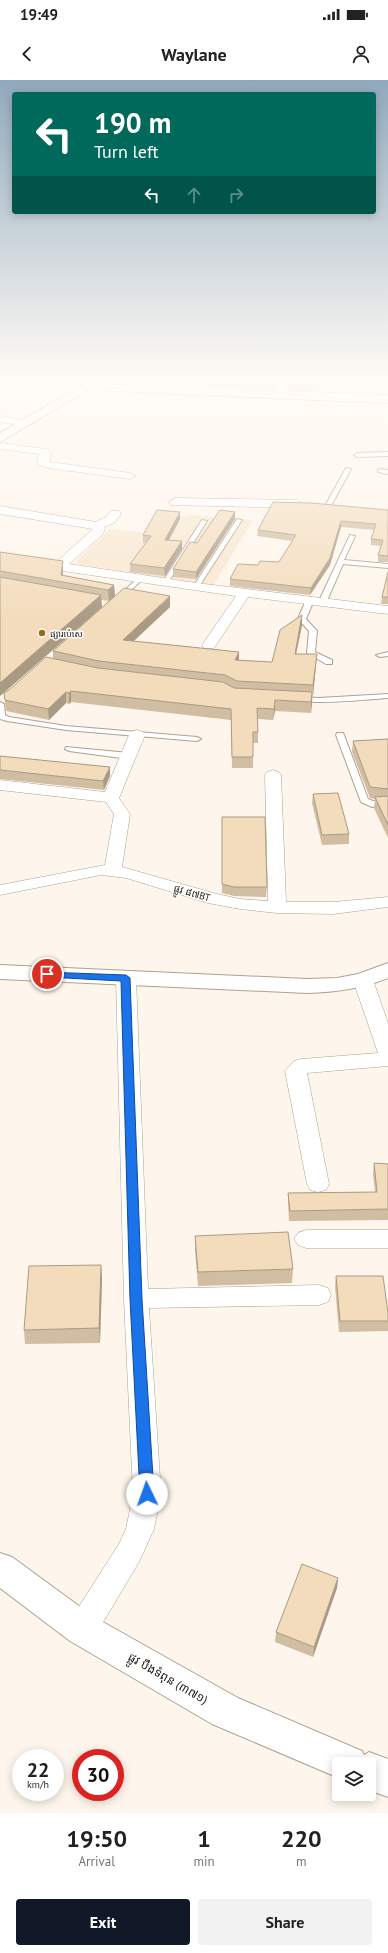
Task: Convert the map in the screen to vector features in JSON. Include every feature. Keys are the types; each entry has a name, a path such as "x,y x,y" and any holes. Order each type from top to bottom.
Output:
{"street":[{"path":"44,461 43,463 48,465 130,476"},
{"path":"175,502 319,505 342,507"},
{"path":"0,510 97,526 110,520 115,514"},
{"path":"59,566 98,532 99,529 97,526"},
{"path":"0,558 244,594 388,610"},
{"path":"208,645 244,594"},
{"path":"112,798 136,735"},
{"path":"273,775 277,907"},
{"path":"0,785 112,798"},
{"path":"112,798 122,814 113,871"},
{"name":"ផ្លូវ ៨៧BT","path":"0,890 101,870 128,873 214,899 240,904 277,907 334,908 388,902"},
{"path":"0,972 308,986 337,985 363,980 388,970"},
{"path":"82,1629 129,1553 140,1529 147,1494 136,1299 126,978"},
{"path":"363,980 388,1052"},
{"path":"318,1184 296,1071 297,1068 301,1066 388,1059"},
{"path":"306,1239 388,1239"},
{"path":"136,1299 319,1295"},
{"name":"ផ្លូវ បឹងទំពុន (៣៧១)","path":"0,1568 82,1629 225,1711 333,1757"},
{"path":"376,1774 388,1778"}],"lane":[{"path":"319,505 348,469"},
{"path":"380,471 388,472"},
{"path":"196,587 239,520"},
{"path":"165,583 204,521"},
{"path":"322,603 352,536"},
{"path":"340,562 388,566"},
{"path":"112,605 140,579"},
{"path":"309,602 302,618 312,631 311,653 329,662"},
{"path":"288,698 319,700 388,696"},
{"path":"2,701 1,716 7,719 66,728 197,740"},
{"path":"340,734 364,800 372,804 388,803"},
{"path":"68,749 129,756"}],"shaded area":[{"path":"161,515 189,517 190,515 253,520 213,586 77,564 76,561 110,529 149,533"}],"building":[{"path":"273,502 311,503 388,510 388,556 378,555 383,540 371,539 376,524 341,521 330,558 311,588 230,579 238,564 258,565 260,561 279,562 296,535 258,530"},
{"path":"157,510 180,512 165,540 182,541 164,568 130,564 151,536 143,535"},
{"path":"220,510 235,512 196,572 173,569 190,542 197,543"},
{"path":"0,552 63,561 61,575 114,585 108,590 0,571"},
{"path":"388,572 388,597 382,597"},
{"name":"ផ្សារប៉េសេ","path":"0,577 101,595 0,683"},
{"path":"124,588 170,596 123,640 239,652 235,660 272,662 280,630 302,615 295,654 317,654 313,685 237,681 225,675 99,661 53,651"},
{"path":"46,657 98,668 223,682 234,688 312,692 311,702 275,700 274,709 257,708 258,732 253,732 253,757 232,757 231,709 71,691 69,693 66,692 48,709 5,700 4,693"},
{"path":"388,739 388,789 370,787 353,741"},
{"path":"0,756 110,767 103,781 0,770"},
{"path":"338,793 349,834 322,835 313,794"},
{"path":"388,796 388,825 375,797"},
{"path":"222,817 265,817 267,887 234,887 222,884"},
{"path":"374,1163 388,1164 388,1209 290,1211 288,1193 377,1192"},
{"path":"288,1232 293,1269 198,1272 195,1236"},
{"path":"101,1265 99,1328 24,1330 29,1266"},
{"path":"336,1276 383,1276 388,1321 340,1321"},
{"path":"302,1564 338,1578 314,1647 276,1632"}],"place":[{"name":"ផ្សារប៉េសេ","path":"42,633"}],"route":[{"path":"47,974 126,978 136,1299 147,1494"}]}
